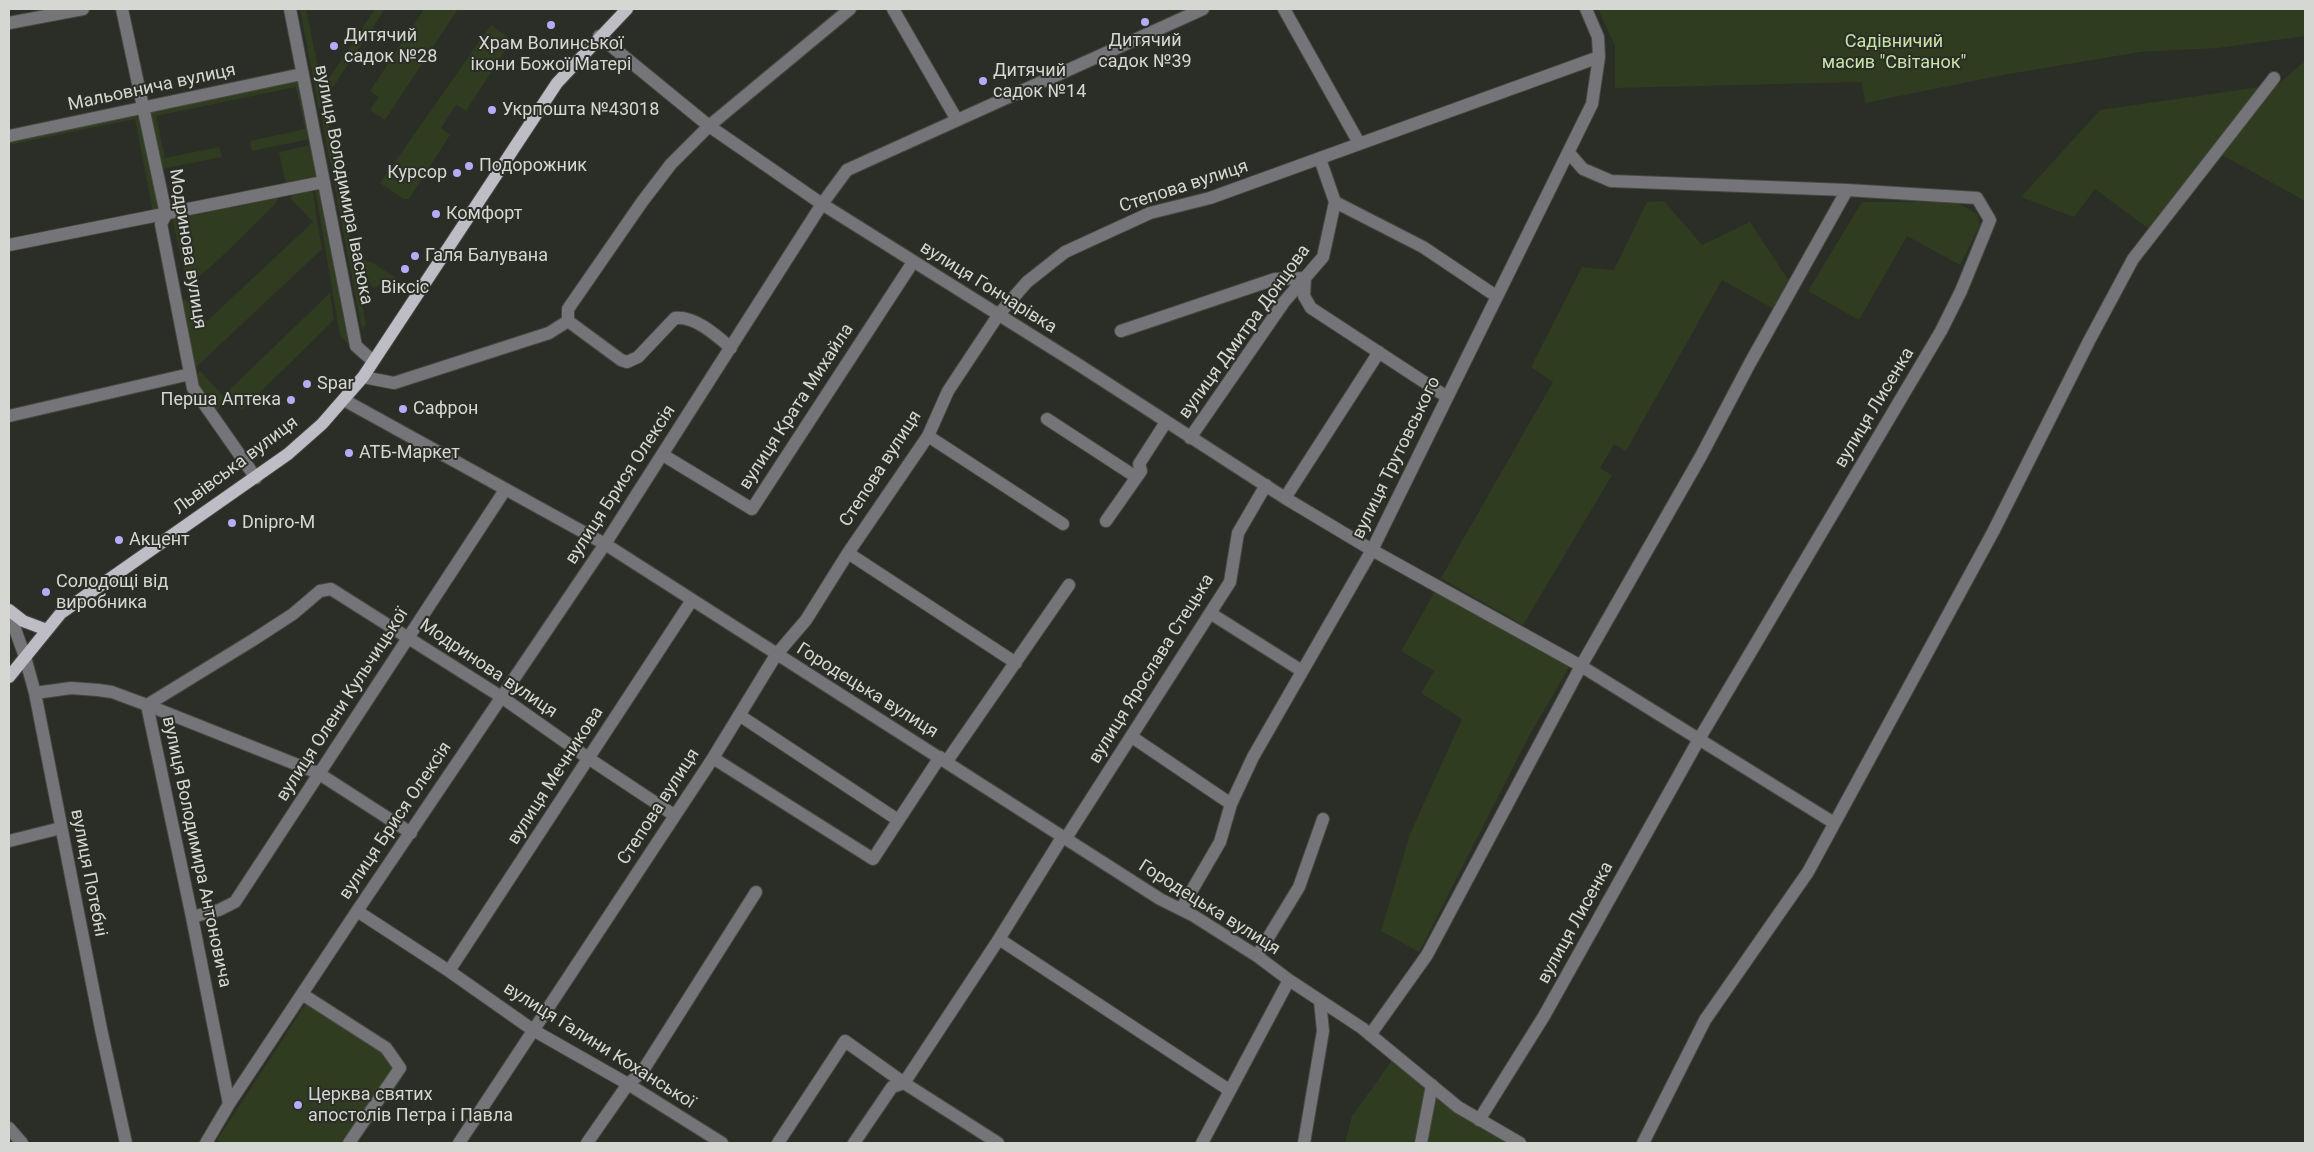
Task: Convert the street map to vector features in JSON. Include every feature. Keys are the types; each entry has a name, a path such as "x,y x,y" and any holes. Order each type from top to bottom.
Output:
{"main road":[{"name":"Львівська вулиця","path":"9,677 61,612 256,478 288,454 322,424 363,377 557,83 599,36 627,9"},
{"path":"9,611 23,621 47,630"}],"street":[{"path":"9,23 83,9"},
{"name":"Модринова вулиця","path":"122,9 166,214 161,224 192,388 256,478"},
{"name":"вулиця Володимира Івасюка","path":"290,9 356,346 373,361"},
{"path":"568,321 568,310 642,202 671,164 709,126 850,9"},
{"path":"893,9 957,120"},
{"name":"вулиця Брися Олексія","path":"207,1143 229,1104 411,833 500,696 605,544 822,204 847,170 1203,9"},
{"path":"1284,9 1359,143"},
{"name":"вулиця Трутовського","path":"1180,909 1220,842 1231,804 1253,757 1372,550 1592,104 1599,57 1598,37 1586,9"},
{"name":"вулиця Гончарівка","path":"599,36 709,126 822,204 999,314 1285,498 1372,550"},
{"name":"Степова вулиця","path":"460,1143 713,758 776,656 806,620 848,553 928,436 948,391 999,314 1027,282 1065,252 1150,213 1210,198 1599,57"},
{"name":"Мальовнича вулиця","path":"9,136 302,74"},
{"path":"1643,1143 1705,1020 1808,872 1993,532 2089,341 2133,259 2274,78"},
{"name":"вулиця Лисенка","path":"1479,1120 1544,1016 1698,741 1941,331 1961,292 1990,220 1977,198 1847,190 1610,181 1583,169 1569,153"},
{"path":"1320,159 1335,202 1423,247 1496,296"},
{"path":"9,245 323,182"},
{"path":"1366,1032 1427,955 1581,666 1697,464 1750,363 1847,190"},
{"name":"вулиця Дмитра Донцова","path":"1190,438 1284,302 1323,257 1335,202"},
{"name":"вулиця Крата Михайла","path":"662,455 752,509 913,262"},
{"path":"1121,331 1275,279 1305,278 1304,296 1311,308 1447,396"},
{"path":"568,321 621,360 627,362 638,357 675,318 687,318 731,348"},
{"path":"363,377 394,383 548,332 568,321"},
{"path":"1285,498 1379,352"},
{"path":"9,416 190,374"},
{"name":"Городецька вулиця","path":"344,400 605,544 776,656 943,759 1160,899 1180,909 1257,956 1366,1032 1458,1107 1520,1143"},
{"path":"1047,419 1136,477"},
{"name":"вулиця Дмитра Донцова","path":"1106,521 1140,471 1139,464 1166,422"},
{"path":"928,436 1063,524"},
{"name":"вулиця Ярослава Стецька","path":"854,1143 892,1087 904,1083 1064,837 1132,737 1230,582 1238,533 1266,485"},
{"name":"вулиця Олени Кульчицької","path":"192,916 219,910 235,902 505,490"},
{"path":"1372,550 1581,666 1698,741 1834,823"},
{"path":"848,553 1016,663"},
{"path":"713,758 873,859 898,820 1016,663 1069,585"},
{"name":"Модринова вулиця","path":"331,589 500,696 674,815"},
{"name":"вулиця Володимира Антоновича","path":"229,1104 192,916 147,705 293,614 320,591 331,589"},
{"name":"вулиця Мечникова","path":"449,971 692,600"},
{"name":"вулиця Потебні","path":"9,611 26,657 35,693 126,1143"},
{"path":"1210,613 1302,671"},
{"path":"35,693 71,688 98,690 147,705 318,773 411,833"},
{"path":"739,715 898,820"},
{"path":"1132,737 1231,804"},
{"path":"1257,956 1299,886 1323,819"},
{"path":"9,841 61,828"},
{"path":"587,1143 628,1084 642,1072 756,892"},
{"name":"вулиця Галини Коханської","path":"357,912 449,971 533,1030 628,1084 722,1143"},
{"path":"999,939 1229,1090"},
{"path":"1202,1143 1289,980"},
{"path":"302,994 386,1048 400,1068 349,1143"},
{"path":"1304,1143 1323,1031 1320,1001"},
{"path":"778,1143 845,1041 904,1083 998,1143"},
{"path":"1421,1143 1432,1085"},
{"path":"9,1128 22,1143"}],"green space":[{"path":"300,9 306,9 326,107 319,108"},
{"path":"375,9 385,9 333,87 326,83"},
{"path":"424,9 458,9 385,120 370,110 379,97 370,91"},
{"name":"Садівничий масив \"Світанок\"","path":"1598,9 2305,9 2305,36 2218,48 2140,52 2003,75 1865,103 1862,82 1615,88 1615,46"},
{"path":"491,25 512,40 466,111 456,105 441,128 450,135 409,199 404,199 380,183"},
{"path":"2305,61 2305,201 2222,155 2275,87"},
{"path":"298,79 310,139 252,151 250,141 305,129 296,87 156,116 165,158 219,147 222,157 162,169 149,110"},
{"path":"2260,87 2149,229 2095,189 2074,217 2021,197 2100,110"},
{"path":"141,112 159,206 153,212 135,119 9,145 9,139"},
{"path":"327,113 339,176 333,177 321,114"},
{"path":"311,145 319,178 286,185 279,152"},
{"path":"340,182 366,325 362,329 334,183"},
{"path":"318,187 349,345 340,335 315,188"},
{"path":"312,188 322,249 192,371 179,304 185,299 207,321 313,222 290,198 297,191"},
{"path":"278,197 276,203 231,248 203,273 187,284 172,218"},
{"path":"1664,201 1702,245 1750,222 1789,281 1774,309 1722,280 1626,451 1614,444 1600,468 1612,475 1523,625 1441,578 1553,382 1531,367 1582,267 1614,270 1647,202"},
{"path":"1862,202 1956,202 1977,214 1980,225 1960,265 1907,236 1859,320 1808,291"},
{"path":"356,257 373,263 396,278 373,288 368,280 361,279"},
{"path":"330,293 334,320 242,410 226,393"},
{"path":"200,371 227,400 214,413 194,377"},
{"path":"1435,592 1569,667 1529,736 1419,952 1381,931 1410,834 1462,719 1421,693 1434,671 1401,651"},
{"path":"307,1002 383,1052 395,1069 345,1143 221,1143 217,1140"},
{"path":"1393,1059 1427,1087 1415,1143 1345,1143 1352,1116"},
{"path":"1435,1093 1454,1111 1509,1143 1426,1143"}],"place":[{"name":"Дитячий садок №39","path":"1145,22"},
{"name":"Храм Волинської ікони Божої Матері","path":"551,25"},
{"name":"Дитячий садок №28","path":"334,46"},
{"name":"Дитячий садок №14","path":"983,81"},
{"name":"Укрпошта №43018","path":"492,110"},
{"name":"Подорожник","path":"469,166"},
{"name":"Курсор","path":"457,173"},
{"name":"Комфорт","path":"436,214"},
{"name":"Галя Балувана","path":"415,256"},
{"name":"Віксіс","path":"405,269"},
{"name":"Spar","path":"307,384"},
{"name":"Перша Аптека","path":"291,400"},
{"name":"Сафрон","path":"403,409"},
{"name":"АТБ-Маркет","path":"349,453"},
{"name":"Dnipro-M","path":"232,523"},
{"name":"Акцент","path":"119,540"},
{"name":"Солодощі від виробника","path":"46,592"},
{"name":"Церква святих апостолів Петра і Павла","path":"298,1105"}]}
